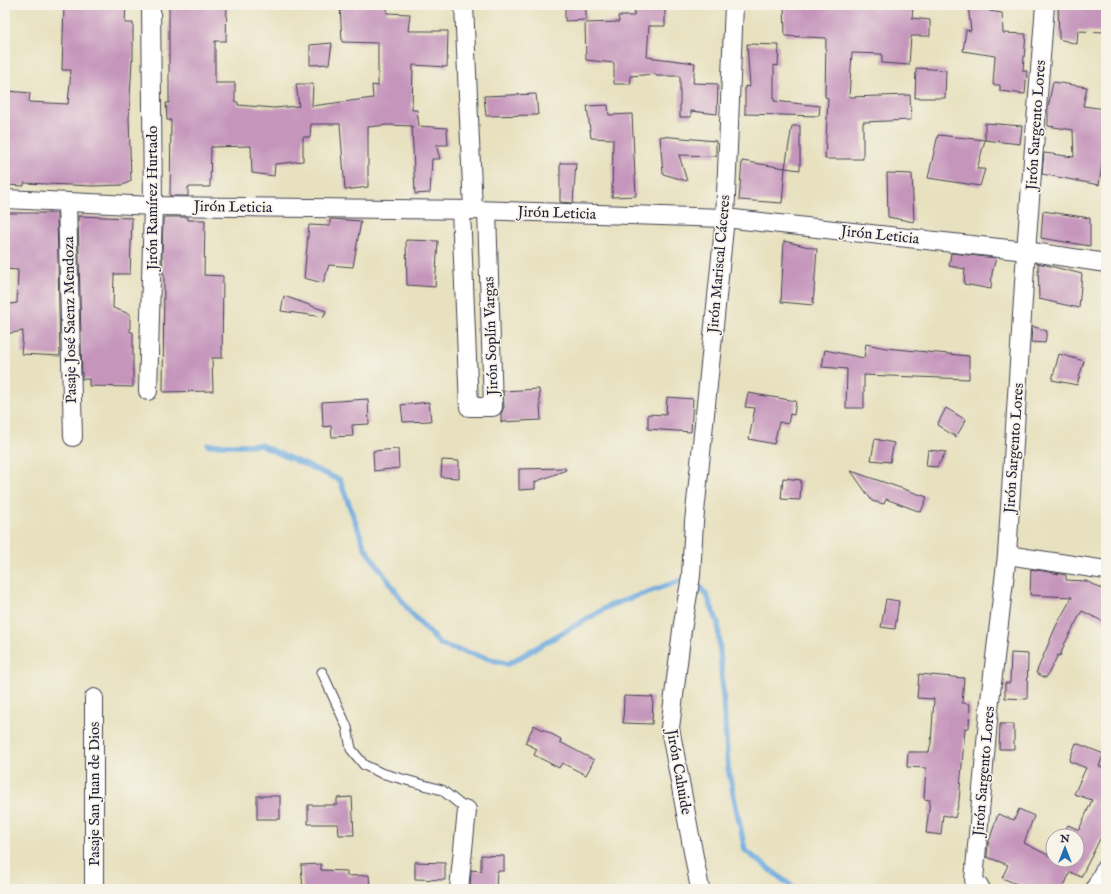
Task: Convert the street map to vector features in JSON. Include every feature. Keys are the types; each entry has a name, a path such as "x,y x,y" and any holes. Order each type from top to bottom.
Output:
{"street":[{"name":"Jirón Ramírez Hurtado","path":"148,392 153,206 152,5"},
{"name":"Jirón Soplín Vargas","path":"464,5 474,211 493,407 469,407 474,211"},
{"name":"Jirón Mariscal Cáceres","path":"682,630 691,576 694,522 724,218 734,5"},
{"name":"Jirón Sargento Lores","path":"981,889 974,880 989,709 1007,554 1026,250 1045,5"},
{"name":"Jirón Leticia","path":"5,199 153,206 474,211 724,218 1026,250 1106,264"},
{"name":"Pasaje José Saenz Mendoza","path":"67,202 73,437"},
{"path":"1007,554 1106,570"},
{"name":"Jirón Cahuide","path":"682,630 670,728 700,889"},
{"name":"Pasaje San Juan de Dios","path":"94,698 94,889"},
{"path":"459,889 467,810"},
{"path":"1095,889 1106,867"}],"lane":[{"path":"322,672 347,727 351,748 364,765 381,773 442,790 467,810"}],"building":[{"path":"64,5 126,5 125,23 133,23 133,60 129,118 131,181 123,185 93,186 24,183 24,186 5,185 5,129 9,91 30,93 29,102 68,104 71,70 62,70"},
{"path":"169,5 227,5 226,41 215,41 215,83 235,83 235,102 238,102 238,105 273,108 299,106 296,84 313,84 312,106 373,98 372,85 378,86 378,43 342,42 340,5 387,5 387,13 410,14 408,31 448,31 447,67 413,65 412,110 417,110 419,126 447,128 448,145 436,145 440,159 432,159 430,193 415,194 412,126 387,125 368,127 368,187 345,190 340,124 311,124 310,137 303,137 303,161 275,164 274,176 252,173 251,146 211,147 210,187 188,187 188,196 170,196 171,120 167,120 166,103 169,103"},
{"path":"565,5 586,5 586,20 565,21"},
{"path":"635,5 665,5 665,26 649,26 647,57 695,63 693,83 718,84 717,114 691,111 691,117 680,117 680,76 656,76 656,74 630,76 631,84 614,84 614,63 586,60 585,23 619,22 618,16 634,16"},
{"path":"784,5 913,5 912,18 930,20 930,36 911,36 909,65 882,63 882,54 852,53 849,97 910,95 911,120 863,122 863,159 825,159 828,98 825,97 826,38 785,36"},
{"path":"968,5 987,5 989,11 1002,13 1003,33 1026,34 1023,71 1027,71 1025,94 1000,91 1000,85 993,85 995,56 963,51 966,30 971,31"},
{"path":"1058,5 1106,5 1106,32 1078,31 1077,44 1059,39"},
{"path":"332,43 329,64 310,65 310,45"},
{"path":"747,44 779,45 778,66 774,65 774,101 820,106 819,116 745,114 745,86 750,87"},
{"path":"916,68 946,70 945,98 915,98"},
{"path":"1053,82 1087,87 1083,106 1106,109 1106,135 1099,185 1042,174 1044,153 1074,157 1073,130 1048,126 1048,107"},
{"path":"536,94 538,115 486,116 484,96"},
{"path":"608,105 609,115 632,114 636,196 612,197 613,139 591,138 587,106"},
{"path":"985,123 1022,126 1020,144 985,140"},
{"path":"792,126 800,126 800,170 785,168"},
{"path":"938,135 985,140 977,169 985,169 980,186 928,178"},
{"path":"660,136 716,141 716,156 679,155 687,181 663,174"},
{"path":"742,161 785,168 782,203 739,200"},
{"path":"560,163 576,163 573,203 560,202"},
{"path":"887,173 912,174 914,222 888,217"},
{"path":"1043,211 1090,218 1090,246 1041,238"},
{"path":"5,213 57,213 60,356 21,354 23,331 5,334 5,305 17,303 18,270 5,269"},
{"path":"78,216 132,218 130,274 114,274 113,308 130,314 130,332 133,332 133,387 89,386 89,379 82,379"},
{"path":"188,217 188,220 205,220 204,275 223,276 222,358 212,358 213,391 163,392 164,274 162,256 163,218"},
{"path":"330,219 361,221 353,267 329,265 323,283 304,278 309,225 330,226"},
{"path":"406,240 438,241 435,287 407,285"},
{"path":"784,241 817,249 813,305 781,302"},
{"path":"951,253 996,258 992,273 991,289 964,284 965,269 949,266"},
{"path":"1038,263 1082,274 1079,308 1039,299"},
{"path":"284,296 326,311 324,317 281,311"},
{"path":"1032,326 1047,331 1045,343 1031,342"},
{"path":"866,344 886,348 969,356 969,379 864,375 864,408 846,408 847,369 822,367 825,350 864,358"},
{"path":"1059,354 1084,361 1077,385 1052,380"},
{"path":"539,389 541,420 501,422 501,414 504,407 503,391"},
{"path":"748,393 796,401 794,415 790,414 788,424 779,422 774,444 749,439 755,408 745,407"},
{"path":"667,397 693,399 691,432 648,429 648,414 666,415"},
{"path":"368,399 369,424 352,425 353,436 332,437 331,426 323,427 322,402"},
{"path":"429,402 431,421 403,422 401,405"},
{"path":"946,408 966,420 956,437 937,425"},
{"path":"875,439 894,443 890,462 871,460"},
{"path":"398,449 399,468 374,471 373,451"},
{"path":"928,450 946,452 937,467 926,466"},
{"path":"442,460 459,461 459,478 441,477"},
{"path":"565,468 566,470 535,482 535,489 519,490 519,469"},
{"path":"851,471 927,497 921,512 886,499 884,504 872,501"},
{"path":"783,478 801,480 800,500 781,499"},
{"path":"1031,569 1066,575 1066,580 1086,581 1106,591 1106,623 1082,611 1065,643 1060,656 1058,655 1046,678 1036,673 1056,626 1072,597 1030,595"},
{"path":"886,599 899,601 895,629 881,627"},
{"path":"1011,653 1028,654 1027,699 1005,698 1005,683 1010,683"},
{"path":"919,674 964,678 962,703 970,704 969,728 965,728 959,801 955,818 943,815 941,835 926,833 930,800 924,799 926,768 907,767 908,752 929,752 931,743 934,699 917,698"},
{"path":"624,696 653,697 652,724 623,723"},
{"path":"1000,724 1014,724 1014,749 999,749"},
{"path":"534,725 561,739 560,742 594,760 586,775 562,763 559,768 534,755 537,749 525,743"},
{"path":"1076,743 1104,754 1099,766 1106,769 1106,841 1100,839 1081,877 1070,872 1063,889 1029,889 1002,878 1008,865 987,857 988,844 998,814 1014,820 1019,809 1034,816 1024,843 1045,854 1045,868 1085,868 1085,828 1080,828 1092,800 1074,794 1086,768 1069,761"},
{"path":"257,796 280,796 280,819 257,819"},
{"path":"352,797 354,835 339,835 338,824 308,824 308,805 337,805 337,798"},
{"path":"1068,825 1075,828 1066,828"},
{"path":"481,855 504,856 504,871 497,871 496,889 470,889 471,870 481,871"},
{"path":"415,862 445,863 445,880 415,879"},
{"path":"321,864 321,870 347,871 347,876 369,875 370,889 303,889 301,865"}],"waterway":[{"path":"208,445 260,445 340,480 365,548 410,612 441,645 508,664 611,605 688,578"},
{"path":"695,580 707,596 718,623 728,768 745,850 795,889"}]}
